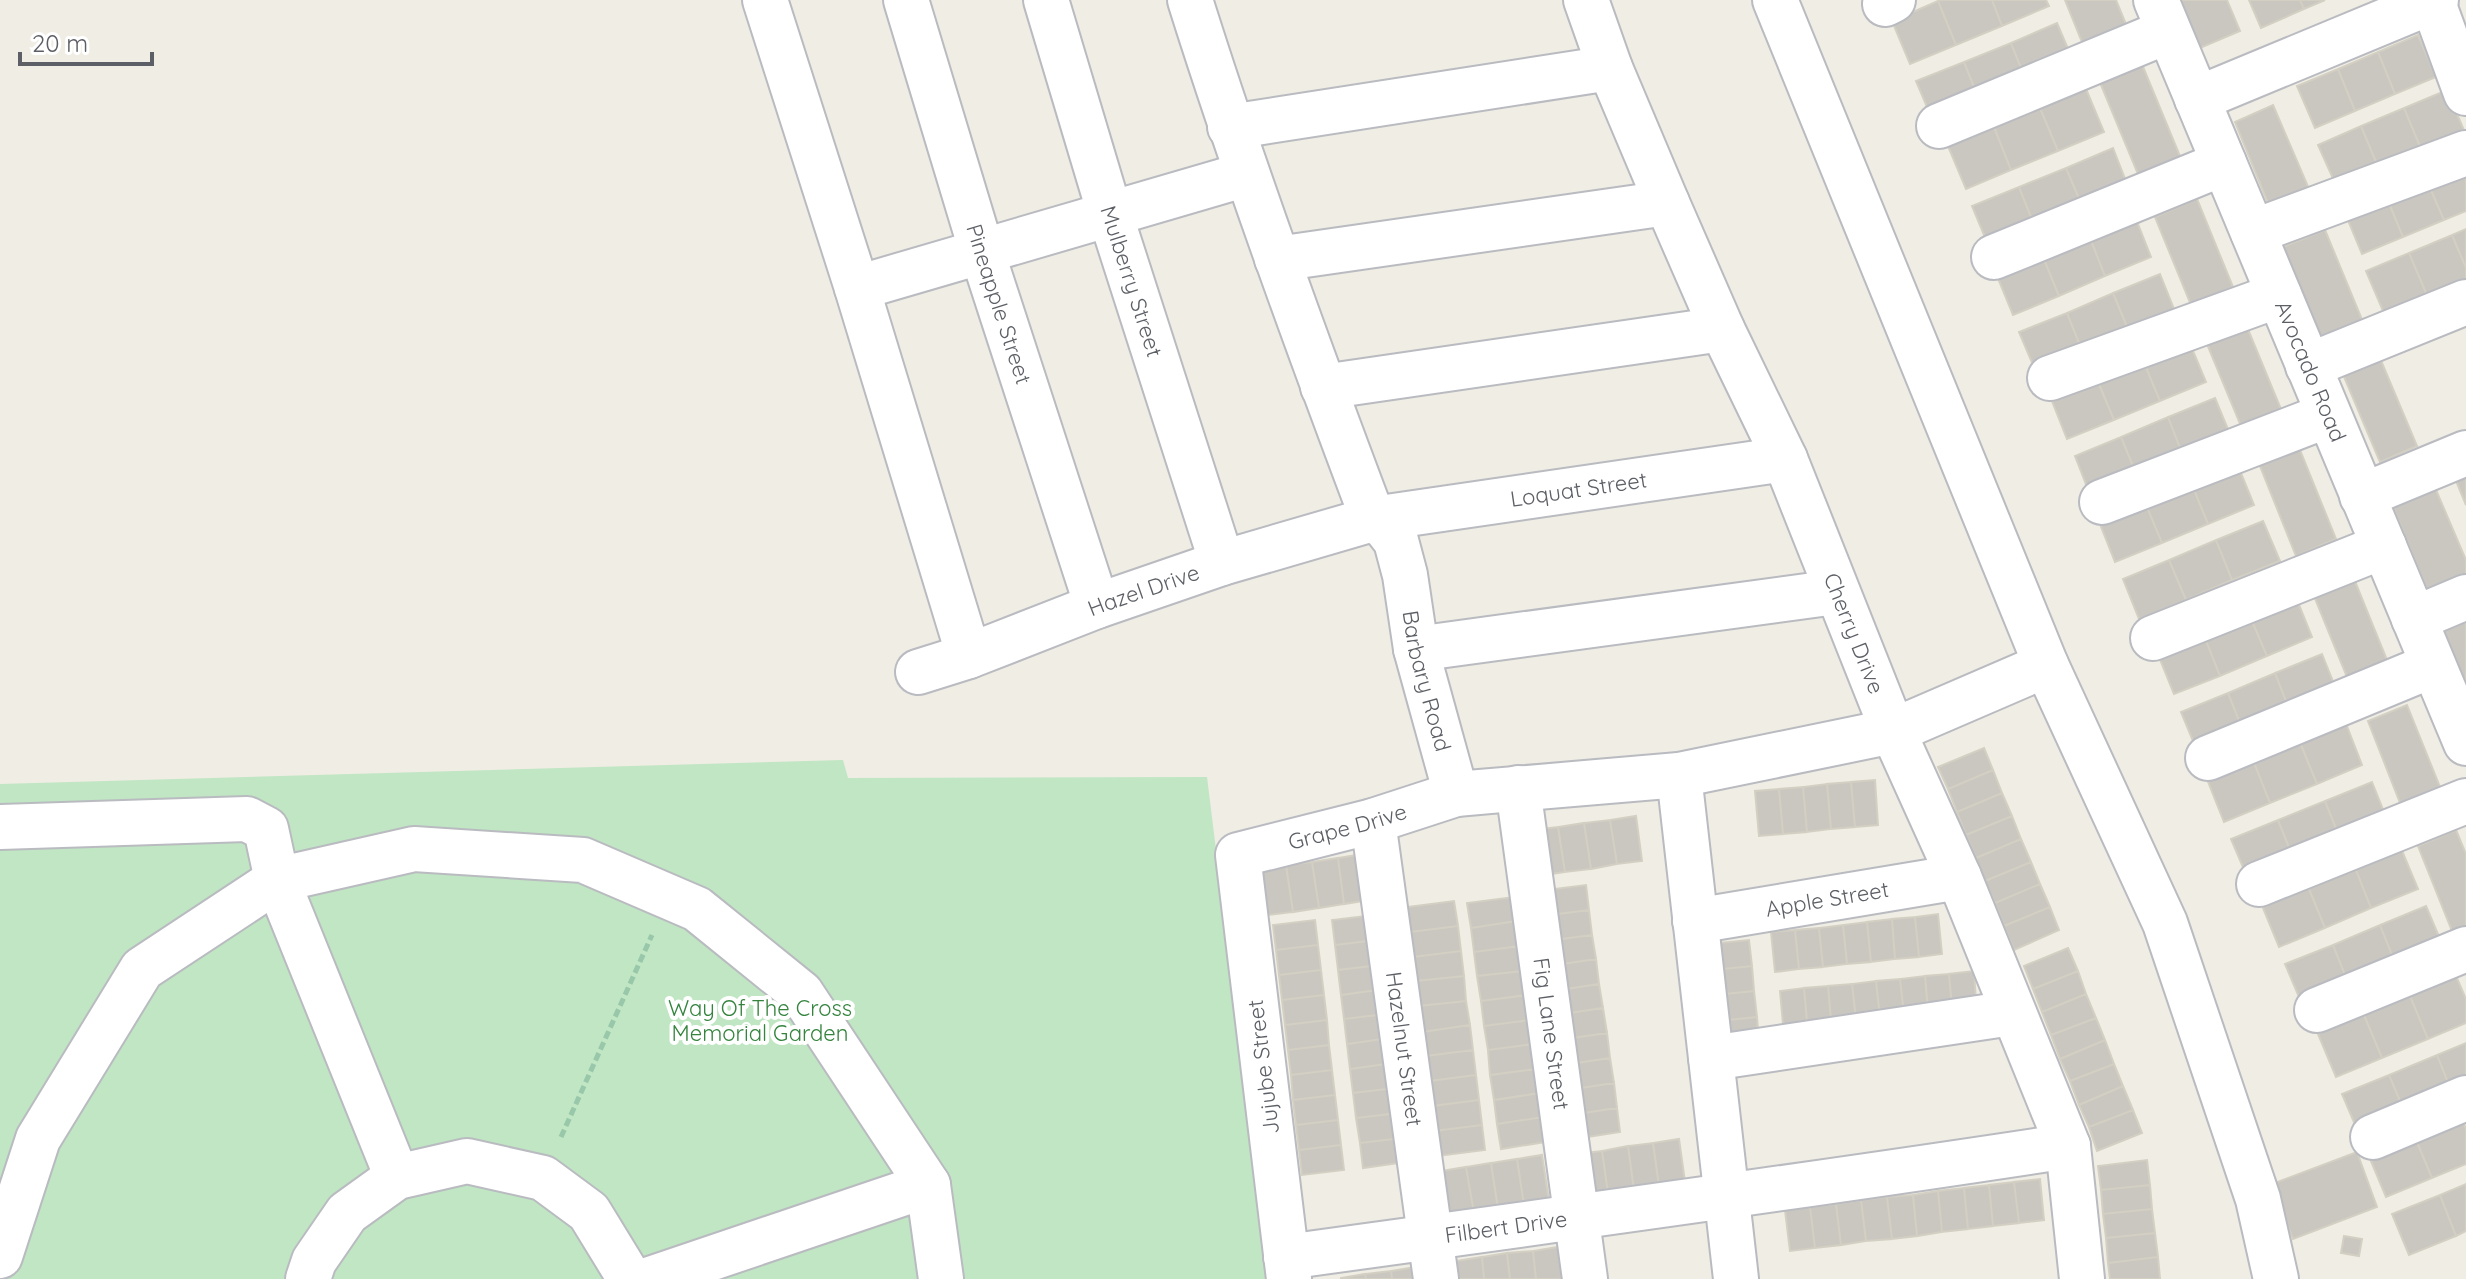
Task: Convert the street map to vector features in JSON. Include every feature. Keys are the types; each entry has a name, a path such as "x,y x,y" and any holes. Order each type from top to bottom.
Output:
{"street":[{"path":"765,0 969,656"},
{"name":"Pineapple Street","path":"906,0 982,252 1097,606"},
{"name":"Mulberry Street","path":"1046,0 1110,214 1222,563"},
{"name":"Barbary Road","path":"1190,0 1230,127 1373,519 1386,528 1396,541 1405,575 1416,649 1456,794"},
{"name":"Cherry Drive","path":"1586,0 1610,68 1667,203 1722,329 1785,459 1893,731 1959,877 2068,1146 2078,1278"},
{"path":"1775,0 2046,665 2165,923 2258,1199 2276,1279"},
{"path":"2197,99 2433,0 2466,93"},
{"path":"1939,126 2162,15"},
{"name":"Avocado Road","path":"2162,15 2465,739"},
{"path":"1230,127 1610,68"},
{"path":"2253,232 2466,153"},
{"path":"1994,257 2224,163"},
{"path":"857,288 1247,174"},
{"path":"1277,259 1667,203"},
{"path":"2050,378 2279,295"},
{"path":"2308,366 2466,302"},
{"path":"1323,387 1722,329"},
{"path":"2102,502 2328,415"},
{"path":"2362,496 2466,453"},
{"name":"Loquat Street","path":"1373,519 1785,459"},
{"name":"Hazel Drive","path":"918,672 1222,563 1373,519"},
{"path":"2153,638 2384,546"},
{"path":"1416,649 1836,592"},
{"path":"2414,619 2466,597"},
{"path":"1456,794 1679,775 1893,731 2046,665"},
{"path":"2208,758 2433,665"},
{"path":"1679,775 1736,1279"},
{"name":"Fig Lane Street","path":"1518,788 1585,1279"},
{"name":"Grape Drive","path":"1238,855 1373,821 1456,794"},
{"path":"2259,884 2466,801"},
{"path":"0,827 247,819 266,829 277,880 397,1177"},
{"name":"Hazelnut Street","path":"1373,821 1434,1258"},
{"path":"0,1256 38,1139 142,969 277,880 414,849 583,860 697,909 801,993 928,1185 941,1279"},
{"name":"Jujube Street","path":"1238,855 1288,1268"},
{"name":"Apple Street","path":"1695,921 1959,877"},
{"path":"2317,1010 2466,949"},
{"path":"1711,1058 2012,1013"},
{"path":"2373,1137 2466,1098"},
{"name":"Filbert Drive","path":"1288,1268 1434,1258 1577,1215 1726,1198 2068,1146"},
{"path":"308,1279 314,1261 347,1213 397,1177 467,1161 543,1178 589,1212 630,1279"},
{"path":"650,1279 928,1185"}],"path":[{"path":"543,1178 669,897"}],"green space":[{"name":"Way Of The Cross Memorial Garden","path":"843,760 848,778 1207,777 1269,1279 0,1279 0,784"}],"building":[{"path":"1992,0 2002,26 1956,45 1938,1"},
{"path":"1992,0 2046,0 2049,6 2002,26"},
{"path":"2065,0 2116,0 2130,34 2086,52"},
{"path":"2180,0 2227,0 2240,31 2200,48"},
{"path":"2249,0 2300,0 2304,9 2261,28"},
{"path":"2300,0 2325,0 2304,9"},
{"path":"1938,1 1956,45 1910,64 1892,21"},
{"path":"2057,23 2074,63 2027,83 2011,43"},
{"path":"2418,35 2436,77 2395,94 2378,52"},
{"path":"2011,43 2027,83 1980,102 1964,62"},
{"path":"2378,52 2395,94 2355,111 2338,69"},
{"path":"1964,62 1980,102 1933,121 1916,81"},
{"path":"2141,62 2182,161 2140,179 2099,80"},
{"path":"2338,69 2355,111 2315,128 2297,86"},
{"path":"2086,89 2104,132 2058,151 2040,108"},
{"path":"2447,90 2466,135 2424,156 2404,108"},
{"path":"2273,105 2312,196 2272,213 2235,122"},
{"path":"2040,108 2058,151 2011,170 1994,127"},
{"path":"2404,108 2424,156 2381,174 2361,126"},
{"path":"2361,126 2381,174 2339,192 2318,145"},
{"path":"1994,127 2011,170 1966,189 1948,146"},
{"path":"2113,148 2129,189 2083,208 2066,168"},
{"path":"2466,162 2466,211 2444,220 2426,179"},
{"path":"2066,168 2083,208 2035,227 2019,187"},
{"path":"2426,179 2444,220 2403,237 2386,196"},
{"path":"2019,187 2035,227 1989,247 1972,206"},
{"path":"2386,196 2403,237 2362,254 2345,213"},
{"path":"2197,199 2233,287 2191,305 2155,217"},
{"path":"2134,214 2151,257 2105,276 2088,233"},
{"path":"2466,229 2466,268 2452,235"},
{"path":"2325,230 2363,322 2322,340 2283,247"},
{"path":"2088,233 2105,276 2059,296 2041,252"},
{"path":"2452,235 2466,268 2466,285 2429,300 2409,253"},
{"path":"2041,252 2059,296 2013,315 1995,271"},
{"path":"2409,253 2429,300 2386,318 2366,271"},
{"path":"2160,274 2176,314 2130,334 2113,293"},
{"path":"2113,293 2130,334 2083,353 2067,313"},
{"path":"2067,313 2083,353 2036,372 2019,332"},
{"path":"2247,327 2283,414 2243,431 2207,344"},
{"path":"2188,339 2206,382 2160,401 2142,358"},
{"path":"2374,344 2417,446 2380,462 2337,360"},
{"path":"2142,358 2160,401 2114,420 2096,377"},
{"path":"2096,377 2114,420 2067,439 2050,396"},
{"path":"2215,398 2232,439 2184,458 2168,417"},
{"path":"2168,417 2184,458 2138,478 2121,437"},
{"path":"2121,437 2138,478 2091,497 2075,456"},
{"path":"2298,445 2336,539 2296,556 2258,461"},
{"path":"2236,461 2254,505 2208,524 2190,480"},
{"path":"2466,465 2466,505 2452,471"},
{"path":"2190,480 2208,524 2162,543 2144,500"},
{"path":"2433,483 2466,560 2466,576 2428,592 2390,500"},
{"path":"2144,500 2162,543 2115,562 2098,519"},
{"path":"2263,521 2280,561 2232,580 2216,540"},
{"path":"2216,540 2232,580 2186,600 2169,560"},
{"path":"2169,560 2186,600 2139,619 2123,579"},
{"path":"2352,574 2389,665 2349,682 2312,591"},
{"path":"2295,595 2312,637 2267,656 2249,614"},
{"path":"2249,614 2267,656 2220,676 2203,633"},
{"path":"2466,618 2466,687 2441,629"},
{"path":"2203,633 2220,676 2174,694 2157,652"},
{"path":"2322,654 2338,694 2291,714 2275,673"},
{"path":"2275,673 2291,714 2244,733 2228,693"},
{"path":"2228,693 2244,733 2198,753 2181,712"},
{"path":"2407,705 2442,792 2402,808 2368,721"},
{"path":"2345,721 2362,765 2317,784 2299,740"},
{"path":"2299,740 2317,784 2270,803 2253,760"},
{"path":"1984,748 1993,770 1948,789 1938,767"},
{"path":"2253,760 2270,803 2224,822 2207,779"},
{"path":"1993,770 2002,793 1957,812 1948,789"},
{"path":"1875,780 1878,825 1855,827 1851,782"},
{"path":"1851,782 1855,827 1831,829 1827,784"},
{"path":"2372,782 2388,822 2341,841 2325,801"},
{"path":"1827,784 1831,829 1807,832 1803,787"},
{"path":"1803,787 1807,832 1783,834 1779,789"},
{"path":"1779,789 1783,834 1759,836 1755,791"},
{"path":"2002,793 2012,816 1966,835 1957,812"},
{"path":"2325,801 2341,841 2294,860 2278,820"},
{"path":"1636,816 1642,861 1617,864 1610,820"},
{"path":"2012,816 2021,839 1976,858 1966,835"},
{"path":"1610,820 1617,864 1591,869 1584,823"},
{"path":"2278,820 2294,860 2248,879 2231,839"},
{"path":"1584,823 1591,869 1565,872 1558,827"},
{"path":"1558,827 1565,872 1538,876 1533,830"},
{"path":"2456,830 2466,854 2466,931 2454,936 2418,846"},
{"path":"2021,839 2031,862 1985,881 1976,858"},
{"path":"2400,846 2418,889 2371,908 2354,865"},
{"path":"1363,854 1370,900 1344,904 1338,858"},
{"path":"1338,858 1344,904 1319,908 1312,862"},
{"path":"1312,862 1319,908 1293,912 1286,865"},
{"path":"2031,862 2040,884 1995,903 1985,881"},
{"path":"1286,865 1293,912 1267,915 1261,869"},
{"path":"2354,865 2371,908 2325,928 2307,884"},
{"path":"2040,884 2050,907 2004,926 1995,903"},
{"path":"2307,884 2325,928 2279,947 2261,903"},
{"path":"1586,885 1589,910 1542,916 1538,891"},
{"path":"1514,897 1517,921 1471,928 1467,903"},
{"path":"1454,901 1458,926 1410,932 1407,907"},
{"path":"2426,906 2443,946 2396,965 2380,925"},
{"path":"2050,907 2059,930 2014,950 2004,926"},
{"path":"1589,910 1592,935 1546,941 1542,916"},
{"path":"1382,914 1385,939 1335,945 1332,920"},
{"path":"1938,914 1942,954 1919,957 1915,917"},
{"path":"1915,917 1919,957 1895,959 1892,919"},
{"path":"1892,919 1895,959 1871,962 1867,922"},
{"path":"1315,920 1318,945 1276,950 1273,925"},
{"path":"1517,921 1520,946 1474,952 1471,928"},
{"path":"1867,922 1871,962 1847,964 1843,925"},
{"path":"1843,925 1847,964 1823,967 1819,928"},
{"path":"2380,925 2396,965 2349,985 2333,945"},
{"path":"1458,926 1461,951 1413,957 1410,932"},
{"path":"1819,928 1823,967 1799,969 1795,930"},
{"path":"1795,930 1799,969 1775,972 1771,932"},
{"path":"1592,935 1596,959 1549,966 1546,941"},
{"path":"1385,939 1389,964 1338,970 1335,945"},
{"path":"1749,940 1752,966 1703,971 1700,945"},
{"path":"1318,945 1321,970 1279,975 1276,950"},
{"path":"2333,945 2349,985 2302,1004 2285,964"},
{"path":"1520,946 1523,971 1477,976 1474,952"},
{"path":"2068,948 2078,971 2033,989 2024,966"},
{"path":"1461,951 1464,976 1416,981 1413,957"},
{"path":"1596,959 1599,984 1553,991 1549,966"},
{"path":"1389,964 1392,988 1341,995 1338,970"},
{"path":"1752,966 1754,991 1705,996 1703,971"},
{"path":"1321,970 1324,995 1282,1000 1279,975"},
{"path":"1523,971 1527,995 1481,1001 1477,976"},
{"path":"1974,971 1977,1016 1953,1019 1949,974"},
{"path":"2078,971 2086,994 2042,1012 2033,989"},
{"path":"1949,974 1953,1019 1929,1021 1925,976"},
{"path":"1464,976 1466,1001 1419,1006 1416,981"},
{"path":"1925,976 1929,1021 1905,1023 1900,979"},
{"path":"2456,976 2466,999 2466,1023 2428,1039 2410,996"},
{"path":"1900,979 1905,1023 1881,1026 1876,981"},
{"path":"1876,981 1881,1026 1857,1028 1852,984"},
{"path":"1599,984 1603,1008 1556,1015 1553,991"},
{"path":"1852,984 1857,1028 1832,1031 1828,986"},
{"path":"1828,986 1832,1031 1808,1033 1804,988"},
{"path":"1392,988 1394,1013 1344,1019 1341,995"},
{"path":"1804,988 1808,1033 1784,1035 1780,991"},
{"path":"1754,991 1757,1017 1708,1022 1705,996"},
{"path":"2086,994 2096,1018 2051,1035 2042,1012"},
{"path":"1324,995 1327,1020 1285,1025 1282,1000"},
{"path":"1527,995 1530,1020 1484,1026 1481,1001"},
{"path":"2410,996 2428,1039 2382,1058 2364,1015"},
{"path":"1466,1001 1470,1025 1422,1032 1419,1006"},
{"path":"1603,1008 1607,1033 1559,1040 1556,1015"},
{"path":"1394,1013 1397,1037 1347,1044 1344,1019"},
{"path":"2364,1015 2382,1058 2336,1077 2318,1034"},
{"path":"1757,1017 1759,1042 1710,1047 1708,1022"},
{"path":"2096,1018 2105,1040 2060,1059 2051,1035"},
{"path":"1327,1020 1329,1045 1288,1050 1285,1025"},
{"path":"1530,1020 1533,1044 1488,1050 1484,1026"},
{"path":"1470,1025 1473,1050 1426,1056 1422,1032"},
{"path":"1607,1033 1610,1058 1563,1065 1559,1040"},
{"path":"1397,1037 1400,1062 1350,1069 1347,1044"},
{"path":"2105,1040 2114,1064 2070,1081 2060,1059"},
{"path":"2466,1043 2466,1090 2453,1095 2437,1055"},
{"path":"1533,1044 1536,1069 1490,1075 1488,1050"},
{"path":"1329,1045 1332,1070 1291,1075 1288,1050"},
{"path":"1473,1050 1476,1075 1429,1081 1426,1056"},
{"path":"2437,1055 2453,1095 2406,1115 2389,1075"},
{"path":"1610,1058 1614,1083 1567,1090 1563,1065"},
{"path":"1400,1062 1404,1087 1353,1093 1350,1069"},
{"path":"2114,1064 2123,1086 2079,1105 2070,1081"},
{"path":"1536,1069 1540,1093 1494,1100 1490,1075"},
{"path":"1332,1070 1335,1095 1293,1100 1291,1075"},
{"path":"1476,1075 1479,1100 1432,1106 1429,1081"},
{"path":"2389,1075 2406,1115 2359,1134 2342,1094"},
{"path":"1614,1083 1617,1108 1570,1115 1567,1090"},
{"path":"2123,1086 2133,1110 2089,1127 2079,1105"},
{"path":"1404,1087 1407,1112 1356,1118 1353,1093"},
{"path":"1540,1093 1543,1117 1497,1124 1494,1100"},
{"path":"1335,1095 1338,1120 1296,1125 1293,1100"},
{"path":"1479,1100 1482,1125 1434,1131 1432,1106"},
{"path":"1617,1108 1620,1132 1574,1139 1570,1115"},
{"path":"2133,1110 2142,1133 2097,1151 2089,1127"},
{"path":"1407,1112 1410,1137 1360,1143 1356,1118"},
{"path":"2461,1116 2466,1129 2466,1164 2432,1178 2414,1135"},
{"path":"1543,1117 1546,1142 1501,1149 1497,1124"},
{"path":"1338,1120 1341,1145 1299,1150 1296,1125"},
{"path":"1482,1125 1485,1150 1438,1156 1434,1131"},
{"path":"2414,1135 2432,1178 2386,1197 2368,1154"},
{"path":"1410,1137 1413,1161 1363,1168 1360,1143"},
{"path":"1679,1139 1685,1182 1659,1186 1653,1143"},
{"path":"1653,1143 1659,1186 1634,1190 1628,1146"},
{"path":"1341,1145 1344,1170 1302,1175 1299,1150"},
{"path":"1628,1146 1634,1190 1608,1193 1602,1151"},
{"path":"1602,1151 1608,1193 1582,1197 1576,1154"},
{"path":"2357,1152 2377,1207 2293,1239 2272,1184"},
{"path":"1542,1155 1549,1201 1524,1205 1517,1159"},
{"path":"1517,1159 1524,1205 1498,1209 1491,1163"},
{"path":"2147,1160 2150,1185 2101,1190 2098,1166"},
{"path":"1491,1163 1498,1209 1474,1213 1466,1167"},
{"path":"1466,1167 1474,1213 1448,1217 1441,1171"},
{"path":"2040,1179 2044,1220 2019,1223 2014,1182"},
{"path":"2014,1182 2019,1223 1993,1226 1989,1185"},
{"path":"2466,1184 2466,1231 2456,1236 2440,1195"},
{"path":"1989,1185 1993,1226 1968,1229 1964,1188"},
{"path":"2150,1185 2152,1209 2103,1214 2101,1190"},
{"path":"1964,1188 1968,1229 1942,1232 1938,1191"},
{"path":"1938,1191 1942,1232 1917,1236 1913,1195"},
{"path":"1913,1195 1917,1236 1892,1239 1887,1197"},
{"path":"2440,1195 2456,1236 2409,1255 2392,1214"},
{"path":"1887,1197 1892,1239 1866,1241 1861,1200"},
{"path":"1861,1200 1866,1241 1841,1245 1836,1204"},
{"path":"1836,1204 1841,1245 1815,1248 1810,1207"},
{"path":"1810,1207 1815,1248 1790,1251 1785,1210"},
{"path":"2152,1209 2155,1233 2106,1238 2103,1214"},
{"path":"2155,1233 2158,1257 2108,1263 2106,1238"},
{"path":"2344,1236 2362,1239 2359,1256 2341,1253"},
{"path":"1558,1247 1562,1279 1536,1279 1533,1251"},
{"path":"1533,1251 1536,1279 1510,1279 1507,1253"},
{"path":"1507,1253 1510,1279 1484,1279 1482,1257"},
{"path":"1482,1257 1484,1279 1459,1279 1456,1261"},
{"path":"2158,1257 2160,1279 2110,1279 2108,1263"},
{"path":"1416,1267 1418,1279 1392,1279 1391,1271"},
{"path":"1391,1271 1392,1279 1366,1279 1365,1274"},
{"path":"1365,1274 1366,1279 1341,1279 1341,1278"}]}
